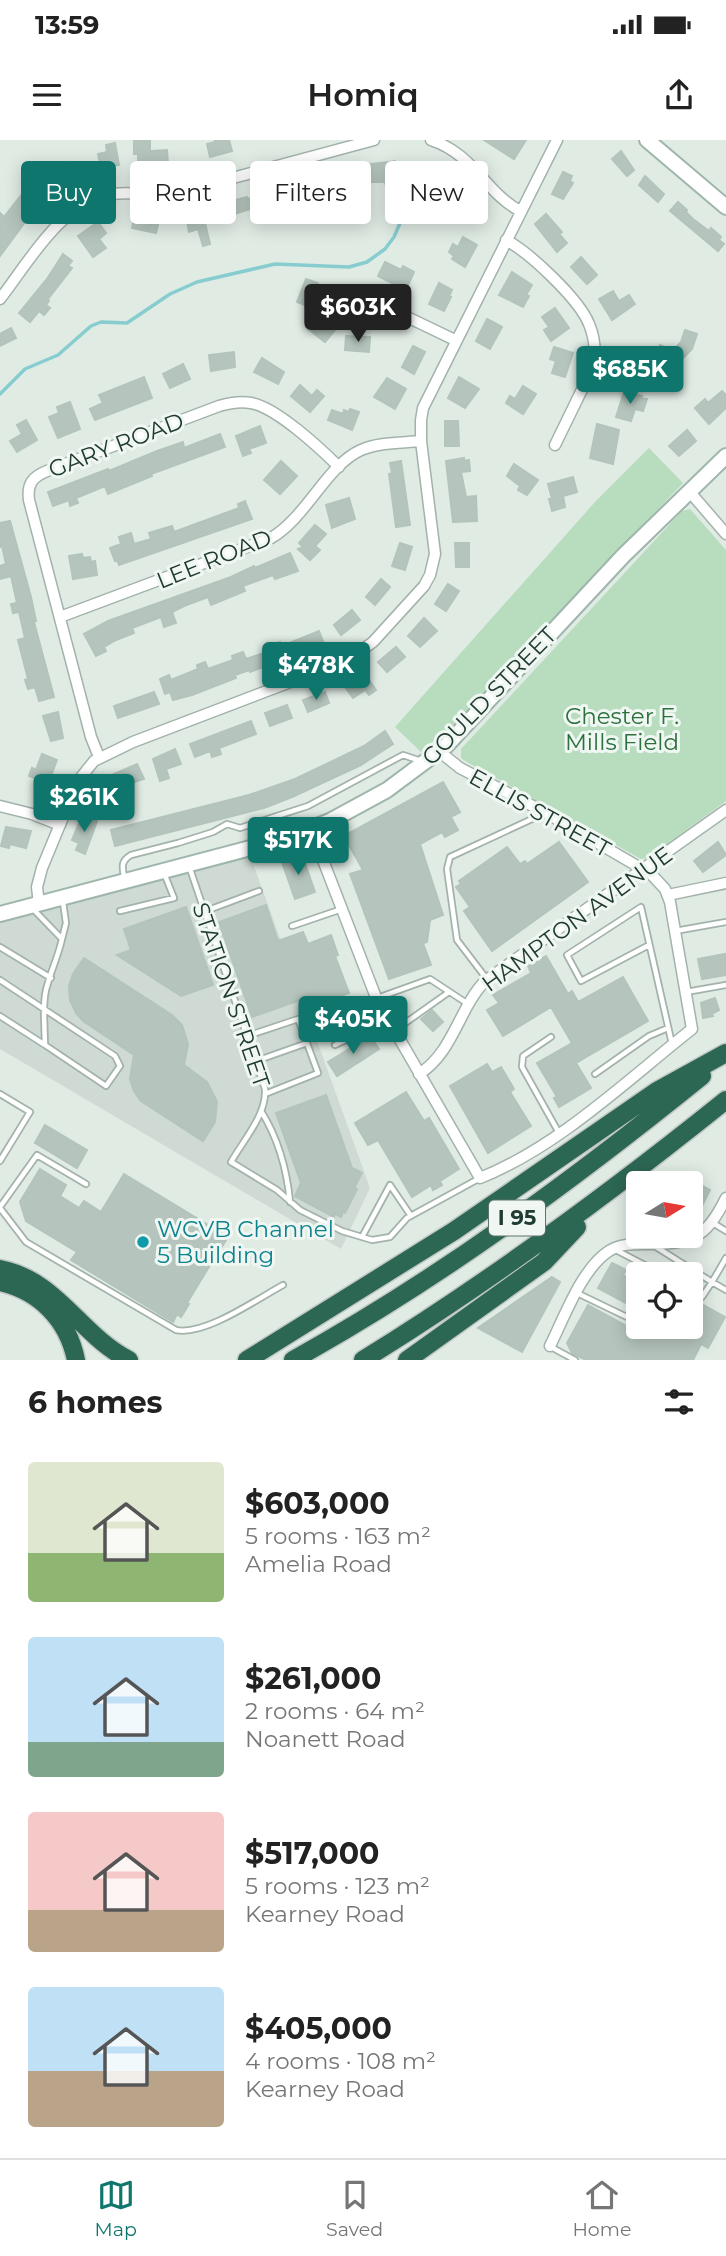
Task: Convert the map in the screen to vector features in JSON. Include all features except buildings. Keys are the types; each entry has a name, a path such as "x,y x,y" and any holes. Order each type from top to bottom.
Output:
{"highway":[{"path":"247,1360 454,1231 657,1091 726,1054"},
{"name":"I 95","path":"293,1360 400,1297 517,1218 611,1148 726,1054"},
{"name":"I 95","path":"363,1360 495,1276 611,1191 726,1100"},
{"path":"407,1360 544,1262 611,1191"},
{"path":"0,1269 17,1273 44,1287 104,1343 129,1360"},
{"path":"0,1282 27,1291 50,1308 66,1329 76,1360"},
{"path":"231,1360 306,1323"}],"main road":[{"path":"647,140 726,207"},
{"name":"GOULD STREET","path":"0,914 247,850 311,829 376,797 440,752 623,556 726,456"}],"street":[{"path":"0,299 64,218 93,199 117,193 177,193 374,140"},
{"path":"431,140 463,156 504,200 520,211"},
{"path":"35,905 37,881 78,781 99,757 132,742 335,667 373,642 419,592 433,568 435,547 421,441 423,408 557,140"},
{"path":"506,240 539,264 583,313 592,331 595,353 591,374 555,445"},
{"path":"349,302 380,304 455,340"},
{"name":"GARY ROAD","path":"99,757 91,737 29,500 29,486 37,475 219,406 240,402 271,410 339,467"},
{"name":"LEE ROAD","path":"60,617 271,538 289,525 339,467 355,453 368,447 421,441"},
{"path":"689,491 726,534"},
{"name":"ELLIS STREET","path":"440,752 460,768 546,813 643,870 660,882 668,895"},
{"path":"0,806 60,825"},
{"name":"HAMPTON AVENUE","path":"419,1074 439,1056 487,980 726,810"},
{"path":"311,829 376,998 480,1178 503,1168 559,1134 692,1029 668,895 726,883"},
{"path":"704,1232 713,1222 726,1198"},
{"path":"550,1346 596,1262 613,1248 626,1245"}],"lane":[{"path":"125,882 122,863 131,855 216,831 227,824 240,828 308,806 403,755 426,762"},
{"path":"487,980 457,940 447,869 450,857 546,813"},
{"name":"STATION STREET","path":"189,866 265,1094 261,1111 231,1162 271,1186 290,1203 342,1231 362,1237"},
{"path":"120,911 174,898 164,872"},
{"path":"203,912 259,891"},
{"path":"45,1045 46,990 58,959 66,923 62,898"},
{"path":"35,905 62,939"},
{"path":"649,945 581,981 567,955 641,907 673,1045"},
{"path":"292,926 342,909"},
{"path":"675,931 726,922"},
{"path":"0,947 51,978"},
{"path":"327,1016 430,979 469,1005"},
{"path":"0,980 115,1056 120,1066 106,1086 0,1016"},
{"path":"685,992 726,985"},
{"path":"394,1031 449,992"},
{"path":"247,1036 298,1019 318,1073 265,1094"},
{"path":"335,1045 388,1021"},
{"path":"595,1074 649,1035 668,1028"},
{"path":"551,1037 523,1056 522,1067 559,1134"},
{"path":"256,1061 307,1043"},
{"path":"0,1094 30,1112 0,1161"},
{"path":"261,1111 269,1124 288,1177 290,1203"},
{"path":"86,1184 37,1155 0,1208 26,1242 176,1330 190,1331 209,1324 283,1285"},
{"path":"411,1216 390,1185 362,1237 372,1240 386,1238 411,1216 480,1178"},
{"path":"713,1222 726,1231"},
{"path":"613,1248 639,1262"},
{"path":"657,1248 726,1290"},
{"path":"703,1296 726,1258"},
{"path":"577,1293 626,1317"},
{"path":"550,1346 575,1360"}],"shaded area":[{"path":"250,855 370,1188 341,1249 0,1049 0,920"}],"green space":[{"path":"649,448 683,483 464,715 421,752 395,727 595,502"},
{"name":"Chester F. Mills Field","path":"690,509 726,550 726,801 648,858 641,859 465,761 461,758 461,749 682,511"}],"waterway":[{"path":"0,394 25,369 58,355 91,326 101,322 127,323 170,294 197,282 275,264 349,267 367,262 385,249 400,224"}],"place":[{"name":"WCVB Channel 5 Building","path":"143,1242"}]}
